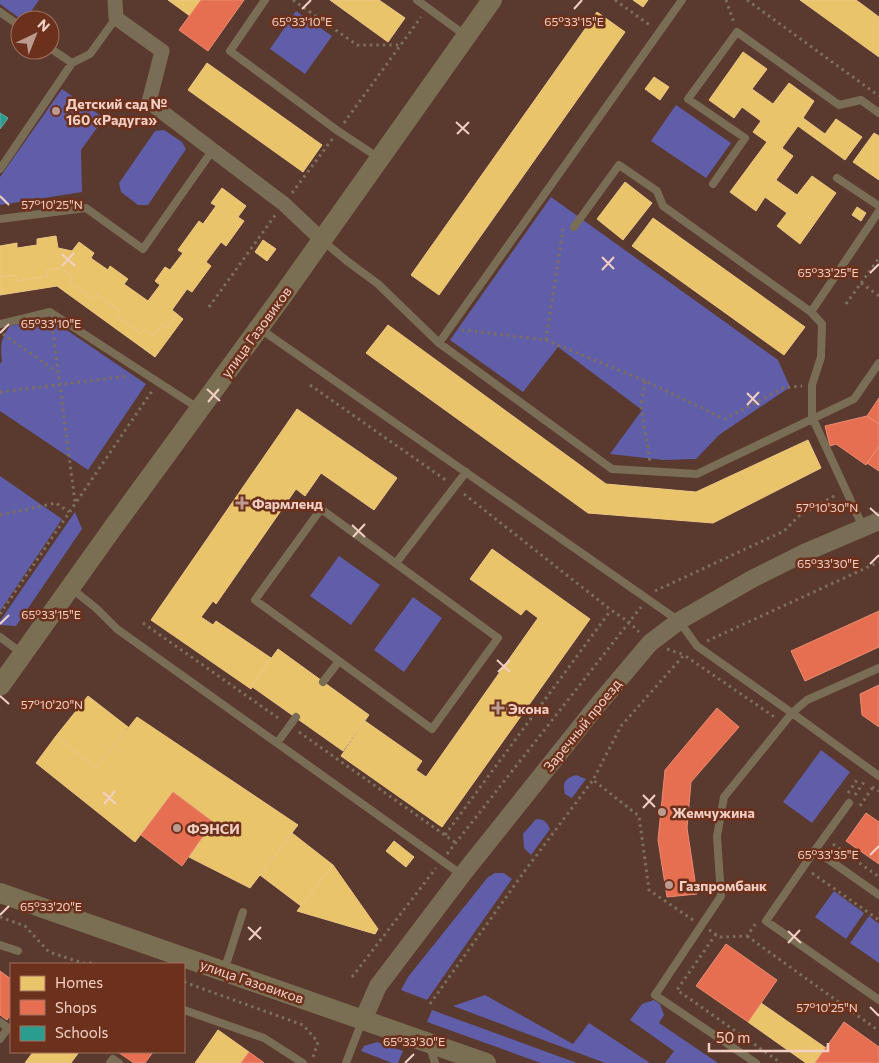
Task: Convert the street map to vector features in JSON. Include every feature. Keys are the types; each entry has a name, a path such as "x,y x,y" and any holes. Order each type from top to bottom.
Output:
{"main road":[{"name":"улица Газовиков","path":"0,686 259,328 492,0"},
{"name":"улица Газовиков","path":"0,893 486,1063"}],"street":[{"path":"114,0 116,18 162,51 148,102 284,204 322,240"},
{"name":"Заречный проезд","path":"363,1020 378,986 462,875 596,706 650,643 679,621 752,579 804,553 871,524"}],"lane":[{"path":"265,0 230,51 338,131 380,159"},
{"path":"417,0 467,36"},
{"path":"439,343 682,0"},
{"path":"0,169 72,64 90,54 116,18"},
{"path":"713,184 745,138 688,99 737,32 839,105 861,100 879,113"},
{"path":"60,55 72,64"},
{"path":"0,220 86,208 143,249 212,151"},
{"path":"574,227 619,165 656,191 664,206 811,312 822,324 821,357 812,385 812,418 871,524"},
{"path":"837,178 879,206"},
{"path":"811,312 879,211"},
{"path":"322,240 378,284 439,343 612,468 697,474 854,398 879,363"},
{"path":"0,324 50,312 200,410"},
{"path":"259,328 679,621 697,646 876,773"},
{"path":"396,563 466,472"},
{"path":"321,509 498,638 432,729 339,661 255,600 321,509"},
{"path":"70,588 97,609 117,629 462,875"},
{"path":"0,638 23,654"},
{"path":"323,682 339,661"},
{"path":"756,1063 654,995 721,896 716,836 724,797 792,713 807,700 879,668"},
{"path":"277,743 296,717"},
{"path":"849,803 766,921 879,1000"},
{"path":"815,850 879,895"},
{"path":"224,971 243,912"},
{"path":"0,945 18,951"},
{"path":"185,1010 264,1038 303,1063"},
{"path":"346,1063 363,1020"},
{"path":"0,1022 8,1028 0,1039"},
{"path":"429,1043 435,1063"},
{"path":"110,1063 113,1059 119,1063"}],"path":[{"path":"292,0 357,45 400,46"},
{"path":"615,0 659,31"},
{"path":"726,0 737,32"},
{"path":"747,0 879,96"},
{"path":"208,307 427,8"},
{"path":"546,340 565,220 574,227"},
{"path":"846,304 879,258"},
{"path":"861,283 879,296"},
{"path":"50,312 75,502"},
{"path":"439,343 464,330 546,340 645,381 725,419 783,388 812,385"},
{"path":"0,332 58,372"},
{"path":"0,392 60,386 144,373"},
{"path":"645,381 641,406 651,471"},
{"path":"0,614 158,382"},
{"path":"310,385 454,486 611,610 629,622 650,643 684,655 697,646 879,562"},
{"path":"0,515 56,503 69,512"},
{"path":"446,835 611,610"},
{"path":"849,803 876,773"},
{"path":"430,1004 524,872 593,780"},
{"path":"858,809 873,787 879,791"},
{"path":"838,837 833,844 879,877"},
{"path":"804,868 879,920"},
{"path":"0,917 25,926 49,952 83,963"},
{"path":"716,934 677,990 781,1063"},
{"path":"747,936 879,1031"},
{"path":"90,963 92,959"},
{"path":"185,982 303,1025 318,1042 312,1063"}],"shaded area":[{"path":"0,0 39,0 32,10 10,11 0,4"},
{"path":"296,11 332,36 305,74 270,49"},
{"path":"62,89 104,118 81,150 82,192 0,205 0,177"},
{"path":"676,105 731,143 706,178 651,141"},
{"path":"164,130 182,142 186,149 148,205 138,205 121,192 119,183 155,131"},
{"path":"551,197 778,360 790,387 719,435 696,459 664,460 610,454 642,410 558,347 523,392 450,340"},
{"path":"49,318 146,384 88,470 0,411 0,364 2,361 2,342 5,335 10,326"},
{"path":"0,476 62,519 0,611"},
{"path":"75,512 82,529 16,626 0,625 0,621"},
{"path":"339,556 380,585 351,625 310,596"},
{"path":"413,597 442,618 404,672 374,650"},
{"path":"821,750 850,772 812,823 783,802"},
{"path":"576,775 586,779 572,798 565,794 564,784 567,779"},
{"path":"536,819 545,821 550,829 531,855 524,848 523,834"},
{"path":"495,873 504,873 512,879 427,1000 401,990 408,977 488,877"},
{"path":"834,891 864,913 846,939 815,917"},
{"path":"869,916 879,924 879,963 850,943"},
{"path":"485,995 573,1044 589,1023 650,1063 605,1063 453,1006"},
{"path":"654,1000 660,1004 664,1015 659,1023 718,1063 665,1063 674,1051 630,1020 642,1004"},
{"path":"432,1010 577,1063 541,1063 427,1022"},
{"path":"377,1042 403,1051 398,1063 392,1063 361,1051 364,1046"}],"building: Homes":[{"path":"168,0 201,0 190,16"},
{"path":"330,0 379,0 405,18 388,42"},
{"path":"633,0 648,0 643,7"},
{"path":"800,0 856,0 879,17 879,57"},
{"path":"597,12 625,32 439,295 411,275"},
{"path":"743,52 767,69 752,89 773,104 789,83 814,101 803,118 825,134 836,119 862,137 845,160 798,126 782,148 793,156 776,180 797,195 812,176 836,193 800,244 777,226 787,213 765,197 756,211 730,192 767,142 753,132 761,121 742,107 734,118 709,100"},
{"path":"207,63 322,145 303,172 188,90"},
{"path":"654,77 669,87 660,100 645,89"},
{"path":"874,133 879,136 879,180 853,162"},
{"path":"625,182 652,203 623,240 597,219"},
{"path":"222,188 246,206 238,217 244,221 226,246 221,242 206,262 211,266 192,292 187,289 172,310 177,314 167,328 162,324 154,336 144,329 141,334 117,316 120,311 97,295 93,299 69,282 73,277 60,268 47,270 48,276 17,281 16,275 0,277 0,246 17,243 17,248 37,245 37,239 56,236 58,248 72,251 79,242 94,253 91,258 108,270 110,266 128,279 124,284 148,301 160,285 155,281 165,267 170,270 183,253 178,250 199,221 203,224 216,206 211,203"},
{"path":"857,207 866,213 861,221 852,215"},
{"path":"653,218 805,327 784,355 632,246"},
{"path":"263,240 276,249 267,261 255,252"},
{"path":"60,268 73,277 69,282 93,299 97,295 120,311 117,316 141,334 144,329 154,336 162,324 167,328 177,314 183,319 155,357 57,286 0,295 0,277 16,275 17,281 48,276 47,270"},
{"path":"388,325 606,484 696,492 808,440 821,468 713,523 588,513 366,353"},
{"path":"297,409 397,478 374,510 321,473 305,496 296,489 216,604 213,601 201,617 213,625 216,621 271,658 251,689 151,620"},
{"path":"492,549 590,619 442,827 341,756 365,721 422,761 416,770 426,777 538,618 526,609 521,615 470,579"},
{"path":"278,649 369,715 343,751 251,686"},
{"path":"88,696 128,727 96,768 56,736"},
{"path":"137,717 298,825 250,888 189,857 213,822 173,792 135,842 36,763 56,736 96,768"},
{"path":"292,833 333,865 301,906 260,875"},
{"path":"394,841 414,857 406,867 386,851"},
{"path":"333,865 378,929 375,934 297,911"},
{"path":"761,1003 826,1048 815,1063 806,1063 748,1022"},
{"path":"218,1030 249,1052 241,1063 195,1063"},
{"path":"32,1053 78,1053 71,1063 25,1063"}],"building: Shops":[{"path":"201,0 244,0 208,51 179,30"},
{"path":"879,398 879,424 867,416"},
{"path":"867,416 879,424 879,446 866,465 836,444 830,446 825,426"},
{"path":"879,446 879,471 867,463"},
{"path":"879,611 879,647 805,681 791,651"},
{"path":"879,685 879,727 862,715 860,694"},
{"path":"717,708 739,727 691,782 687,828 697,894 667,897 658,840 665,770"},
{"name":"ФЭНСИ","path":"173,792 213,822 182,866 141,835"},
{"path":"866,813 879,822 879,864 846,841"},
{"path":"726,944 777,980 748,1022 696,986"},
{"path":"0,971 10,978 10,1016 7,1020 0,1015"},
{"path":"844,1022 879,1047 879,1063 815,1063"},
{"path":"249,1052 263,1062 264,1063 241,1063"},
{"path":"119,1053 152,1053 145,1063 134,1063"}],"building: Schools":[{"path":"0,113 8,118 0,129"}],"place":[{"name":"Детский сад № 160 «Радуга»","path":"56,111"},
{"name":"Фармленд","path":"242,503"},
{"name":"Экона","path":"498,708"},
{"name":"Жемчужина","path":"662,812"},
{"name":"ФЭНСИ","path":"177,828"},
{"name":"Газпромбанк","path":"669,885"}]}
